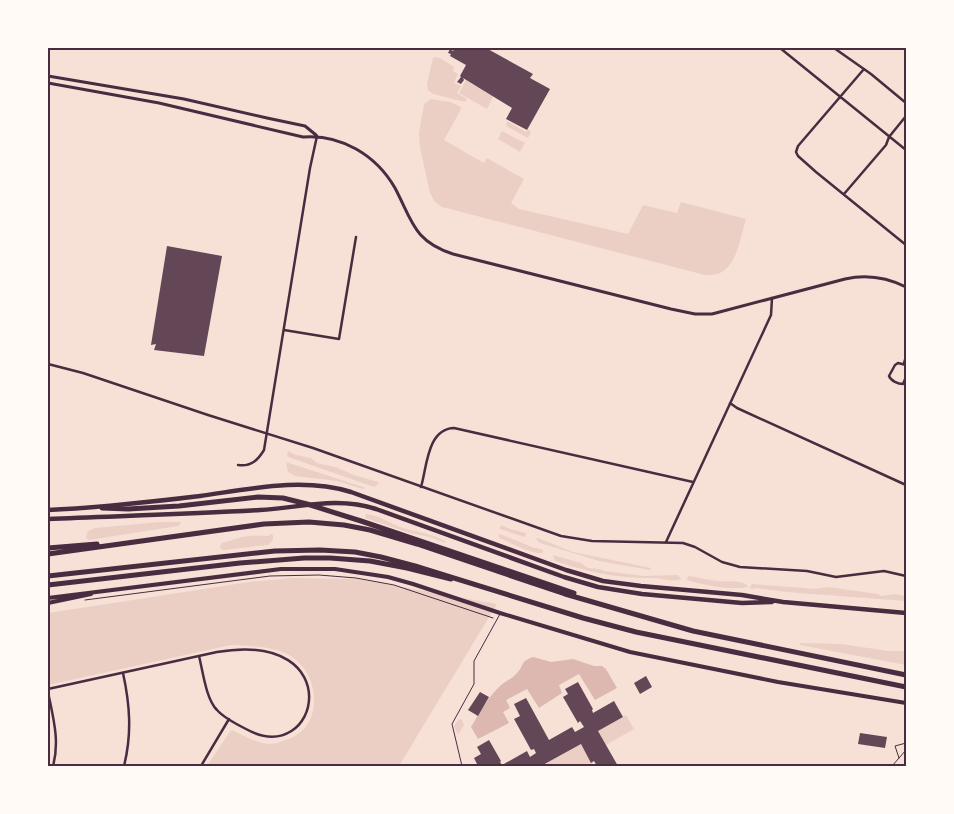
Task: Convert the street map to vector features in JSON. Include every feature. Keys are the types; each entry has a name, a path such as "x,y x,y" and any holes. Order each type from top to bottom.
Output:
{"highway":[{"path":"102,508 128,509 179,506 264,496 299,501 566,590 590,601"},
{"path":"48,554 273,523 309,522 335,524 370,530 404,540 650,620 710,636 906,675"},
{"path":"48,548 89,544 115,544"},
{"path":"48,576 258,552 346,551 416,566 636,632 906,687"},
{"path":"48,586 264,560 321,558 389,564 468,583"}],"main road":[{"path":"48,510 102,508 287,485 324,486 359,495 594,578 621,584 742,595 783,602 906,613"},
{"path":"48,519 266,510 334,502 354,503 376,509 564,577 598,587 633,593 742,602 783,602"},
{"path":"48,598 290,568 326,568 361,572 396,579 630,652 786,684 906,703"},
{"path":"48,603 83,597 98,592"}],"street":[{"path":"780,48 906,150"},
{"path":"834,48 864,69 906,103"},
{"path":"864,69 798,146 796,152 801,159 906,245"},
{"path":"48,76 184,99 305,126 317,136"},
{"path":"48,83 91,89 167,104 303,137 317,136 349,145 370,158 382,170 392,184 408,219 417,231 436,246 449,252 692,314 720,312 845,279 864,276 885,278 906,287"},
{"path":"844,194 886,145 889,137 906,116"},
{"path":"238,465 246,466 258,459 264,450 308,178 317,136"},
{"path":"284,330 339,339 356,237"},
{"path":"666,542 771,314 772,298"},
{"path":"906,357 905,364 895,365 889,376 890,379 899,384 903,384 906,377"},
{"path":"48,364 83,373 313,448 561,536 592,542 683,543 695,547 722,562 740,567 808,571 836,577 881,571 906,576"},
{"path":"730,403 853,462 906,485"},
{"path":"421,487 434,440 443,430 454,428 693,482"},
{"path":"53,766 56,754 56,736 48,691 123,673 199,656 222,651 268,652 285,658 301,672 309,690 308,709 298,726 281,736 266,737 249,731 229,719 218,711 210,701 199,656"},
{"path":"123,673 129,703 130,722 128,748 124,766"},
{"path":"201,766 229,719"}],"lane":[{"path":"462,766 452,724 474,684 474,661 498,620 500,613"},
{"path":"899,758 895,746 906,743"},
{"path":"892,766 906,750"}],"path":[{"path":"84,600 288,575 319,574 394,585 498,620"}],"shaded area":[{"path":"435,57 454,67 453,71 458,74 454,83 461,86 457,93 467,99 465,102 433,94 428,90 427,83 433,58"},
{"path":"466,80 493,95 487,109 459,93"},
{"path":"431,99 450,102 461,107 444,140 484,163 487,158 524,179 511,203 519,209 628,234 643,205 677,213 681,202 746,219 738,247 730,265 724,271 715,275 705,275 442,207 435,202 430,193 420,147 419,133 424,104"},
{"path":"507,121 526,132 528,130 531,132 528,138 506,126"},
{"path":"502,131 525,143 520,152 498,139"},
{"path":"288,451 311,458 317,463 335,467 378,482 378,484 374,487 291,458 287,456"},
{"path":"286,462 366,488 363,489 337,481 295,476 288,472"},
{"path":"366,514 446,542 410,533 365,518"},
{"path":"180,522 181,524 89,540 86,538 88,531 95,528"},
{"path":"501,525 526,533 526,535 524,537 500,529"},
{"path":"499,534 543,550 543,553 521,548 499,538"},
{"path":"273,535 273,540 268,545 224,550 220,546 222,543 241,537 268,536"},
{"path":"538,538 573,552 651,568 650,570 599,561 540,543 536,539"},
{"path":"553,555 581,563 588,568 604,571 644,576 678,575 681,579 671,580 604,574 555,561"},
{"path":"688,576 717,581 739,582 746,584 748,587 726,588 709,585 687,580"},
{"path":"292,578 358,579 497,604 399,766 207,766 231,730 256,741 275,744 298,734 307,725 312,715 314,703 310,679 304,668 295,659 273,649 231,645 48,685 48,613 249,582"},
{"path":"752,584 815,589 828,587 881,596 894,594 906,596 906,601 751,589"},
{"path":"800,643 842,644 888,651 906,651 906,665 800,645"},
{"path":"533,657 551,662 573,659 594,666 602,666 606,669 617,688 595,700 579,674 559,685 562,693 539,708 527,689 506,700 510,708 503,712 509,723 478,739 471,727 484,705 501,685 515,675 524,662"},
{"path":"626,715 634,729 606,745 598,731"},
{"path":"459,719 462,720 464,725 458,735 454,726"},
{"path":"581,744 593,765 541,766"}],"building":[{"path":"455,48 486,48 533,74 530,78 550,89 527,130 506,119 512,108 463,78 464,80 461,84 457,82 466,65 448,53 450,49 453,51"},
{"path":"167,246 222,256 204,356 154,350 156,344 151,345"},
{"path":"646,676 652,687 640,694 634,683"},
{"path":"578,682 593,709 593,713 614,701 623,717 598,731 618,766 597,766 594,761 591,763 581,744 541,766 478,766 474,758 481,754 477,747 489,740 502,765 527,751 530,757 536,753 534,749 531,750 514,719 520,716 514,704 526,698 549,740 572,727 575,732 584,727 580,721 578,723 563,697 568,694 565,689"},
{"path":"480,692 489,697 478,716 468,710"},
{"path":"860,733 887,737 885,748 858,744"}]}
